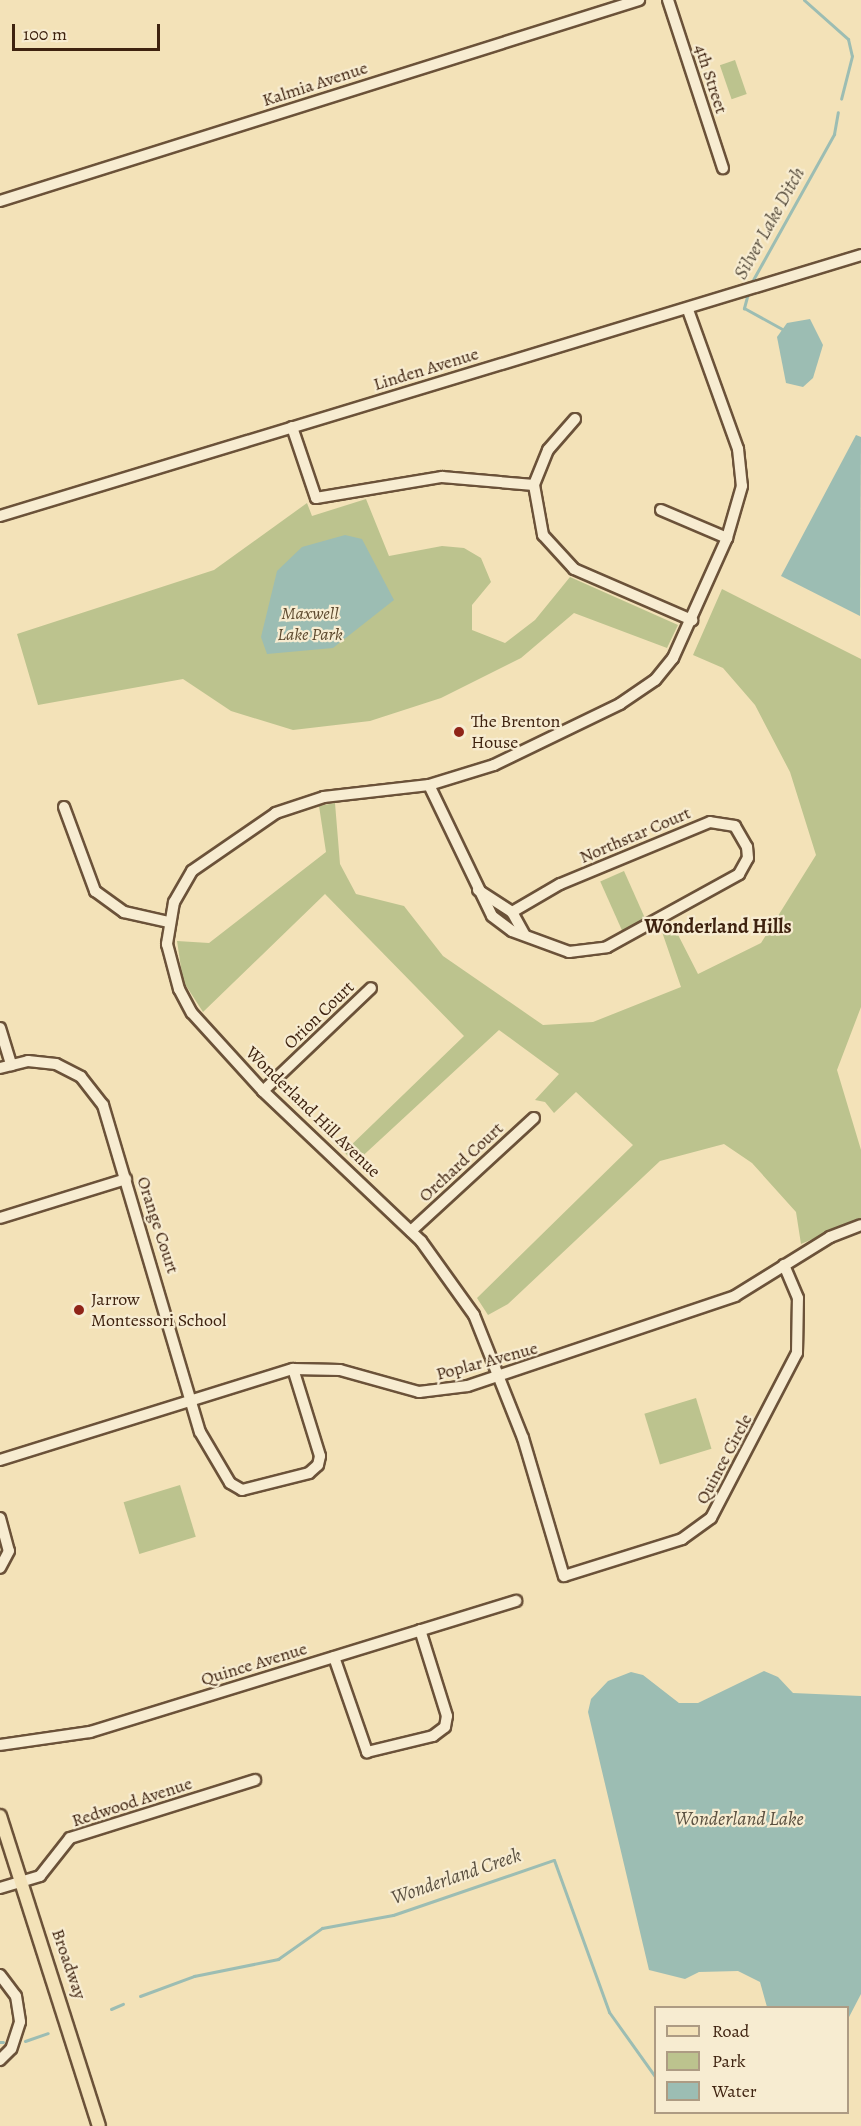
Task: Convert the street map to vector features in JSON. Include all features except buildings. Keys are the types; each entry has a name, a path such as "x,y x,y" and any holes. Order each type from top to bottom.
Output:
{"main road":[{"name":"Broadway","path":"0,1816 99,2126"}],"street":[{"name":"Kalmia Avenue","path":"0,201 639,0"},
{"name":"4th Street","path":"668,0 723,168"},
{"name":"Linden Avenue","path":"0,516 861,255"},
{"name":"Wonderland Hill Avenue","path":"564,1576 499,1377 474,1315 411,1231 263,1091 192,1013 179,989 167,944 168,922 192,871 276,813 324,796 429,785 494,765 638,693 673,658 692,620 738,510 742,467 688,309"},
{"path":"575,419 548,450 534,485 537,519 558,556 590,577 692,620"},
{"path":"292,427 316,498 442,477 534,485"},
{"path":"660,510 727,538"},
{"name":"Northstar Court","path":"429,785 492,916 524,934 569,952 607,947 739,874 748,858 747,847 735,826 710,822 560,884 512,912"},
{"path":"64,807 95,891 124,912 168,922"},
{"path":"478,890 512,912 524,934"},
{"name":"Orion Court","path":"263,1091 371,988"},
{"path":"0,1028 11,1065 0,1068"},
{"name":"Orange Court","path":"11,1065 38,1061 73,1072 103,1106 190,1400 224,1474 242,1491 309,1473 320,1456 293,1369"},
{"name":"Orchard Court","path":"411,1231 534,1118"},
{"path":"0,1218 126,1179"},
{"name":"Poplar Avenue","path":"0,1460 293,1369 340,1371 440,1393 499,1377 666,1324 735,1296 784,1265 861,1225"},
{"name":"Quince Circle","path":"564,1576 682,1539 711,1518 797,1353 798,1298 784,1265"},
{"path":"0,1518 9,1551 0,1568"},
{"name":"Quince Avenue","path":"0,1745 90,1732 516,1600"},
{"path":"334,1657 367,1752 433,1737 445,1727 447,1716 420,1630"},
{"name":"Redwood Avenue","path":"0,1888 48,1869 70,1838 255,1780"},
{"path":"0,1975 16,1996 20,2022 11,2049 0,2060"}],"green space":[{"path":"735,60 747,94 732,99 720,65"},
{"name":"Maxwell Lake Park","path":"366,499 389,556 442,546 464,548 481,558 491,582 472,605 472,630 505,643 535,620 570,577 678,625 667,648 574,613 521,658 441,698 370,721 293,730 231,711 183,679 38,705 17,634 214,570 307,503 312,516"},
{"path":"722,589 861,659 861,1007 837,1070 861,1150 861,1218 801,1244 796,1212 752,1163 724,1144 660,1161 508,1304 488,1315 477,1298 633,1145 576,1092 554,1113 545,1102 535,1100 559,1074 499,1030 355,1163 344,1152 464,1036 325,894 203,1012 183,981 177,941 209,943 326,852 319,806 335,803 340,864 356,894 404,906 443,956 543,1025 593,1022 681,987 661,929 672,923 698,974 761,943 816,855 790,772 755,705 723,668 693,655"},
{"path":"624,871 646,921 623,932 600,882"},
{"path":"696,1398 711,1449 660,1464 644,1414"},
{"path":"180,1485 196,1537 139,1554 124,1502"}],"water":[{"path":"810,319 823,345 813,378 803,387 786,383 777,337 787,323"},
{"path":"856,435 861,437 860,616 781,576"},
{"path":"345,535 362,539 394,600 333,648 267,654 261,637 277,571 302,547"},
{"name":"Wonderland Lake","path":"764,1671 778,1677 793,1693 861,1696 861,1994 849,2017 849,2006 767,2006 760,1982 738,1971 699,1972 685,1979 649,1970 588,1712 591,1699 608,1681 631,1672 643,1675 679,1703 698,1703"}],"waterway":[{"name":"Silver Lake Ditch","path":"804,0 848,39 852,56 841,99"},
{"name":"Silver Lake Ditch","path":"749,287 834,134 838,112"},
{"name":"Silver Lake Ditch","path":"748,293 744,308 782,329"},
{"name":"Wonderland Creek","path":"140,1996 194,1976 278,1959 322,1928 393,1915 554,1860 609,2012 654,2075"},
{"name":"Wonderland Creek","path":"111,2009 123,2004"},
{"name":"Wonderland Creek","path":"25,2041 48,2033"}],"place":[{"name":"The Brenton House","path":"459,732"},
{"name":"Jarrow Montessori School","path":"79,1310"}],"district":[{"name":"Wonderland Hills","path":"718,926"}]}
